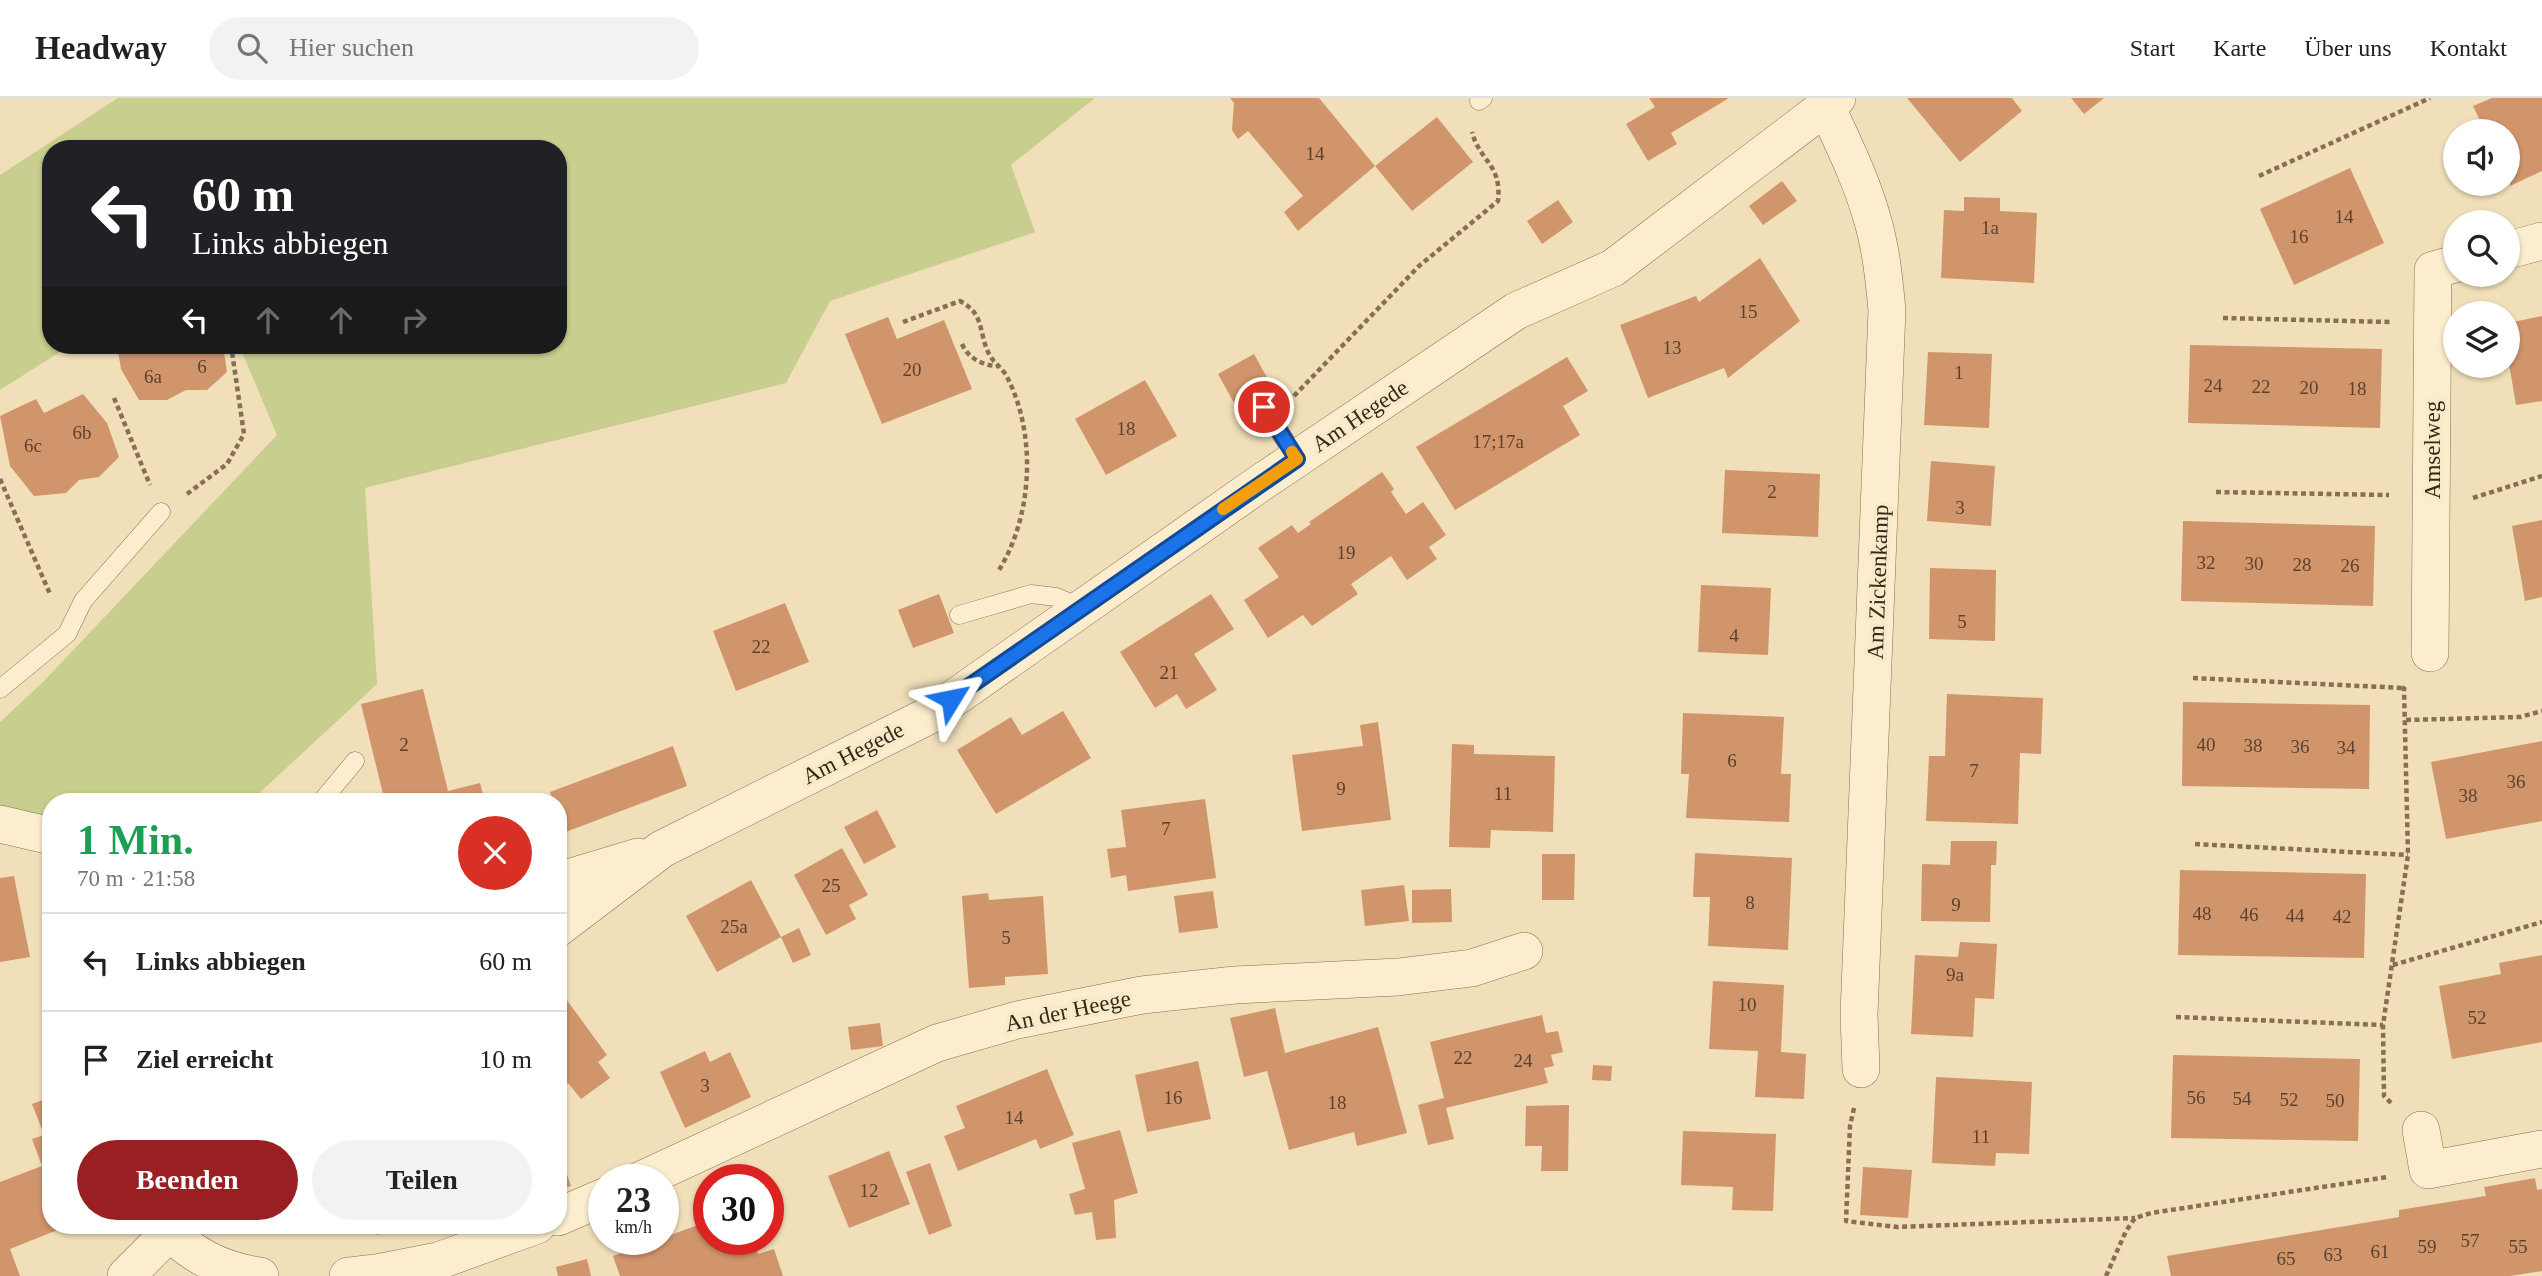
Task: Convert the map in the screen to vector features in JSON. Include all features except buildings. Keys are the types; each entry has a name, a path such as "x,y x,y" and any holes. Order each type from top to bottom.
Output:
{"street":[{"name":"Am Hegede","path":"567,921 662,849 930,715 1297,459 1516,311 1612,268 1831,102"},
{"name":"Am Zickenkamp","path":"1831,102 1872,218 1880,252 1887,310 1859,1015 1861,1069"},
{"path":"2520,247 2542,242"},
{"name":"Amselweg","path":"2430,653 2433,270 2443,267"},
{"path":"0,824 42,834"},
{"path":"567,878 662,849"},
{"name":"An der Heege","path":"676,1164 937,1044 1017,1020 1155,994 1235,985 1398,977 1472,968 1524,951"},
{"path":"2421,1130 2428,1170 2542,1149"},
{"path":"567,1213 588,1204"},
{"path":"126,1276 167,1234"},
{"path":"176,1234 179,1242 206,1261 240,1273 260,1276"},
{"path":"348,1276 438,1261 512,1234"}],"lane":[{"path":"1268,413 1297,459"},
{"path":"0,689 67,634 83,601 162,512"},
{"path":"959,615 1031,594 1056,597 1082,608"},
{"path":"328,793 355,761"}],"path":[{"path":"2259,176 2430,98"},
{"path":"1268,413 1419,266 1498,201 1496,171 1474,140 1469,120 1481,100"},
{"path":"903,322 960,300 970,306 976,313 989,356 1005,373 1014,395 1024,437 1026,481 1023,511 1007,558 995,577 992,605"},
{"path":"2223,318 2433,324"},
{"path":"962,344 964,349 986,366 999,366"},
{"path":"114,398 162,512 227,464 244,433 233,354"},
{"path":"2216,492 2432,503 2542,476"},
{"path":"0,479 67,634"},
{"path":"2193,678 2404,688 2408,855 2383,1025 2384,1096 2421,1130"},
{"path":"2406,720 2521,718 2542,711"},
{"path":"2195,844 2408,855"},
{"path":"2393,965 2542,922"},
{"path":"2176,1017 2383,1025"},
{"path":"1861,1069 1850,1126 1846,1221 1897,1227 2136,1218 2151,1213 2428,1170"},
{"path":"2106,1276 2126,1231 2136,1218"}],"green space":[{"path":"118,98 1095,98 1011,165 1035,232 830,301 786,383 365,488 377,684 259,793 42,793 42,819 0,808 0,722 43,682 277,435 243,354 567,354 567,140 54,140"},
{"path":"42,148 42,354 57,354 0,390 0,175"}],"slow traffic":[{"path":"1223,509 1297,459 1292,452"}],"route":[{"path":"951,699 1297,459 1264,407"}]}
